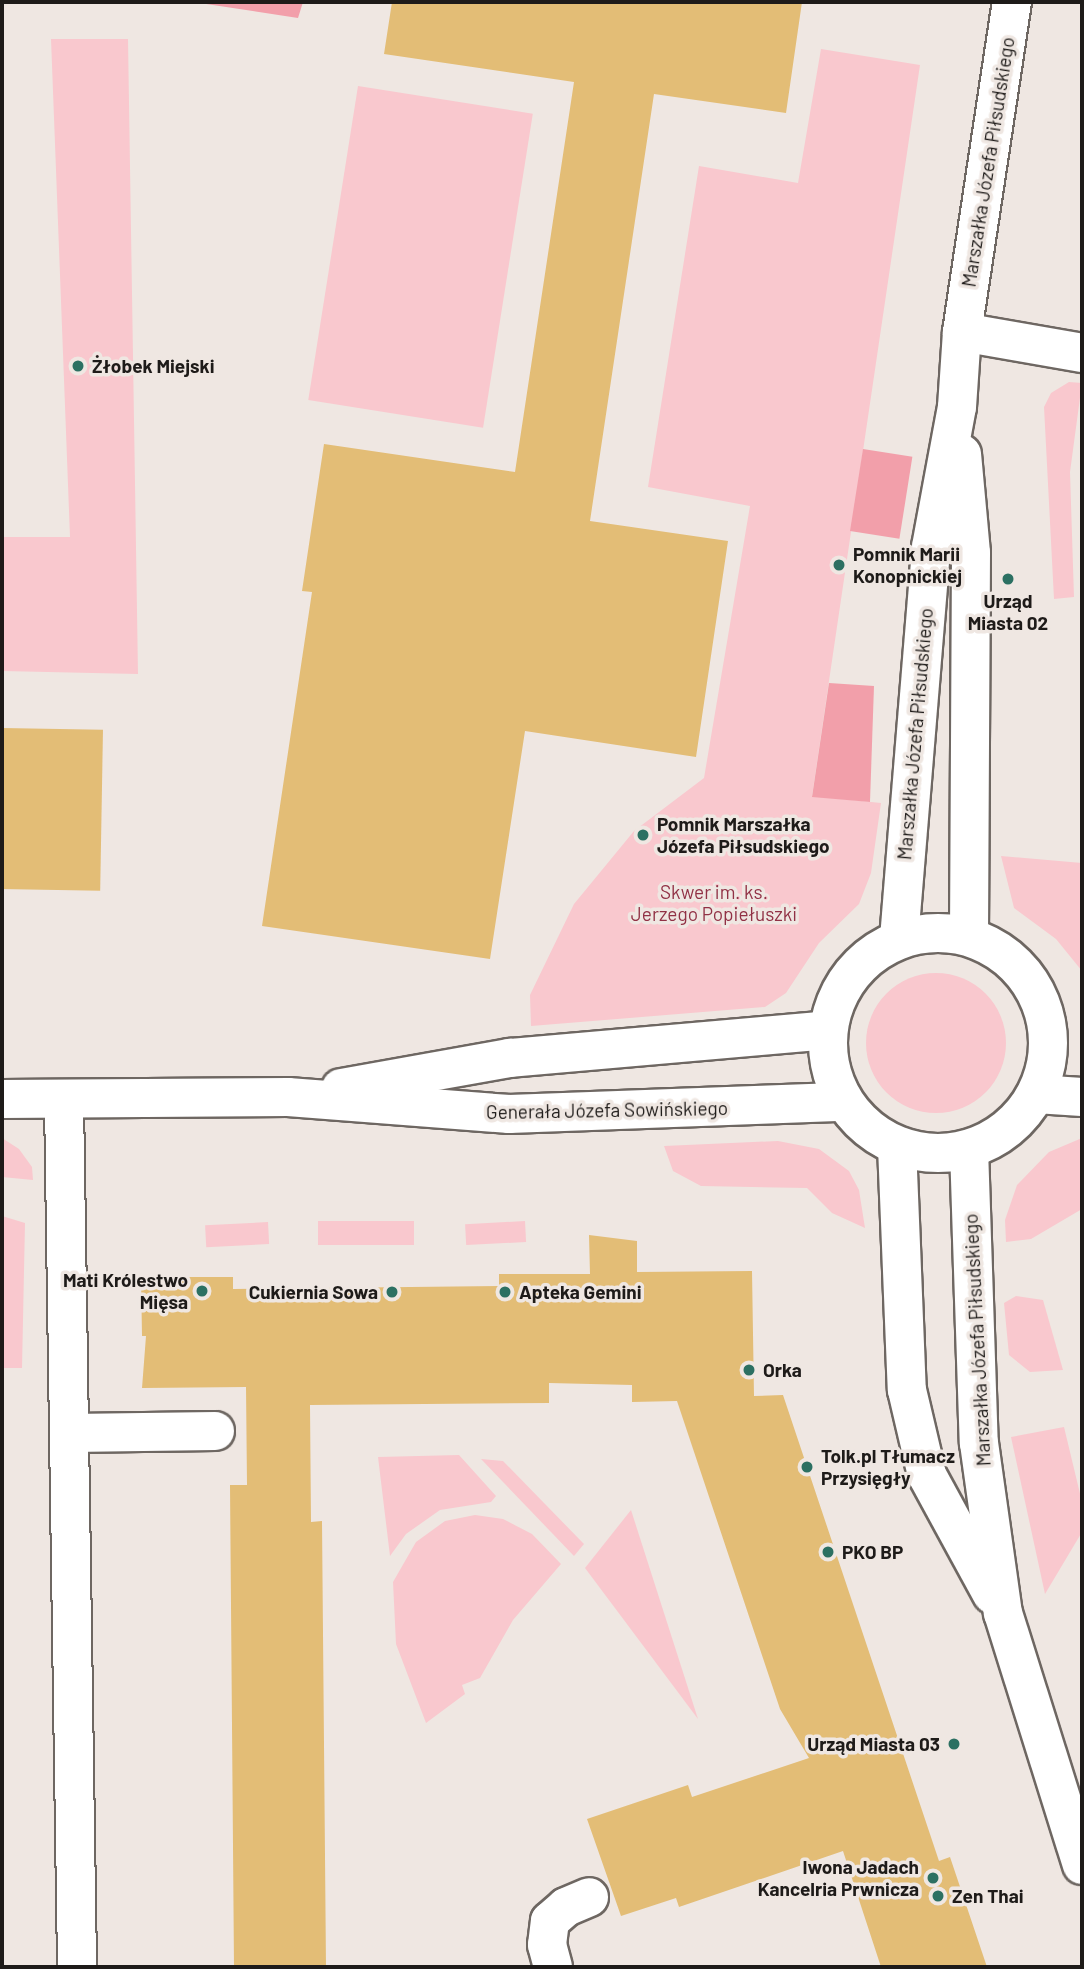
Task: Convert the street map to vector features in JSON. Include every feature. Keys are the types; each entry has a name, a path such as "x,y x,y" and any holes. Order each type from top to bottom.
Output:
{"street":[{"name":"Marszałka Józefa Piłsudskiego","path":"899,939 931,547 957,407 962,332 1012,2"},
{"path":"962,332 1082,352"},
{"name":"Marszałka Józefa Piłsudskiego","path":"957,407 971,553 969,936"},
{"path":"934,932 969,936 990,945 1021,971 1066,1033 1036,1094 1010,1128 969,1149 932,1154 897,1146 860,1122 844,1102 829,1067 827,1030 844,983 869,956 899,939 934,932"},
{"name":"Generała Józefa Sowińskiego","path":"288,1097 510,1058 827,1030"},
{"path":"1036,1094 1082,1097"},
{"name":"Generała Józefa Sowińskiego","path":"2,1099 288,1097 509,1114 844,1102"},
{"path":"64,1099 72,1433 77,1967"},
{"name":"Marszałka Józefa Piłsudskiego","path":"897,1146 907,1390 927,1475 1003,1613"},
{"name":"Marszałka Józefa Piłsudskiego","path":"969,1149 979,1443 1003,1613 1082,1865"},
{"path":"72,1433 215,1431"},
{"path":"553,1967 547,1945 550,1921 589,1898"}],"green space":[{"path":"51,39 128,39 138,674 2,671 2,537 70,537"},
{"name":"Skwer im. ks. Jerzego Popiełuszki","path":"821,49 920,65 812,796 881,803 871,873 859,904 819,943 786,993 765,1007 531,1026 530,995 574,904 634,831 704,778 750,506 648,487 699,166 798,183"},
{"path":"358,86 533,114 483,428 308,400"},
{"path":"1069,382 1082,383 1070,472 1074,597 1054,599 1044,407 1051,393"},
{"path":"1001,856 1082,863 1082,971 1056,939 1014,908"},
{"path":"936,973 963,979 985,994 1000,1016 1006,1043 1000,1070 985,1092 963,1107 936,1113 909,1107 887,1092 872,1070 866,1043 872,1016 887,994 909,979"},
{"path":"2,1138 19,1149 32,1167 33,1180 2,1177"},
{"path":"1082,1138 1082,1209 1031,1239 1006,1242 1005,1220 1017,1185 1049,1152"},
{"path":"778,1141 819,1149 849,1171 859,1190 865,1228 832,1213 807,1188 701,1186 673,1171 664,1146"},
{"path":"2,1216 25,1223 22,1368 2,1368"},
{"path":"318,1221 414,1221 414,1245 318,1245"},
{"path":"525,1221 526,1242 466,1245 465,1224"},
{"path":"268,1222 269,1244 206,1247 205,1225"},
{"path":"1016,1296 1043,1300 1063,1370 1030,1372 1009,1355 1004,1303"},
{"path":"1064,1427 1082,1502 1082,1532 1045,1594 1011,1437"},
{"path":"459,1455 496,1496 491,1502 440,1510 406,1534 390,1556 378,1457"},
{"path":"481,1459 503,1461 584,1544 574,1556"},
{"path":"631,1510 698,1719 585,1568"},
{"path":"475,1515 503,1519 532,1534 561,1564 513,1620 480,1678 462,1685 465,1694 426,1723 396,1644 393,1582 416,1542 445,1521"}],"shaded area":[{"path":"193,2 303,2 298,18"},
{"path":"863,449 912,457 899,539 850,531"},
{"path":"829,683 874,686 870,802 812,797"}],"building":[{"path":"392,2 802,2 786,113 654,94 590,521 728,541 696,757 525,731 490,959 262,926 312,592 302,591 324,444 515,472 574,82 384,54"},
{"path":"2,728 103,730 100,891 2,889"},
{"path":"589,1235 637,1241 637,1272 752,1271 754,1396 783,1395 939,1861 950,1857 987,1967 881,1967 843,1851 679,1907 676,1898 621,1916 587,1819 688,1785 692,1797 809,1758 780,1709 677,1401 632,1402 632,1385 549,1383 549,1403 310,1405 311,1522 322,1521 326,1967 234,1967 230,1485 247,1485 246,1387 142,1388 146,1336 142,1336 141,1277 233,1277 233,1289 499,1286 499,1274 590,1274"}],"place":[{"name":"Żłobek Miejski","path":"78,366"},
{"name":"Pomnik Marii Konopnickiej","path":"839,565"},
{"name":"Urząd Miasta 02","path":"1008,579"},
{"name":"Pomnik Marszałka Józefa Piłsudskiego","path":"643,835"},
{"name":"Mati Królestwo Mięsa","path":"202,1291"},
{"name":"Cukiernia Sowa","path":"392,1292"},
{"name":"Apteka Gemini","path":"505,1292"},
{"name":"Orka","path":"749,1370"},
{"name":"Tolk.pl Tłumacz Przysięgły","path":"807,1467"},
{"name":"PKO BP","path":"828,1552"},
{"name":"Urząd Miasta 03","path":"954,1744"},
{"name":"Iwona Jadach Kancelria Prwnicza","path":"933,1878"},
{"name":"Zen Thai","path":"938,1896"}]}
